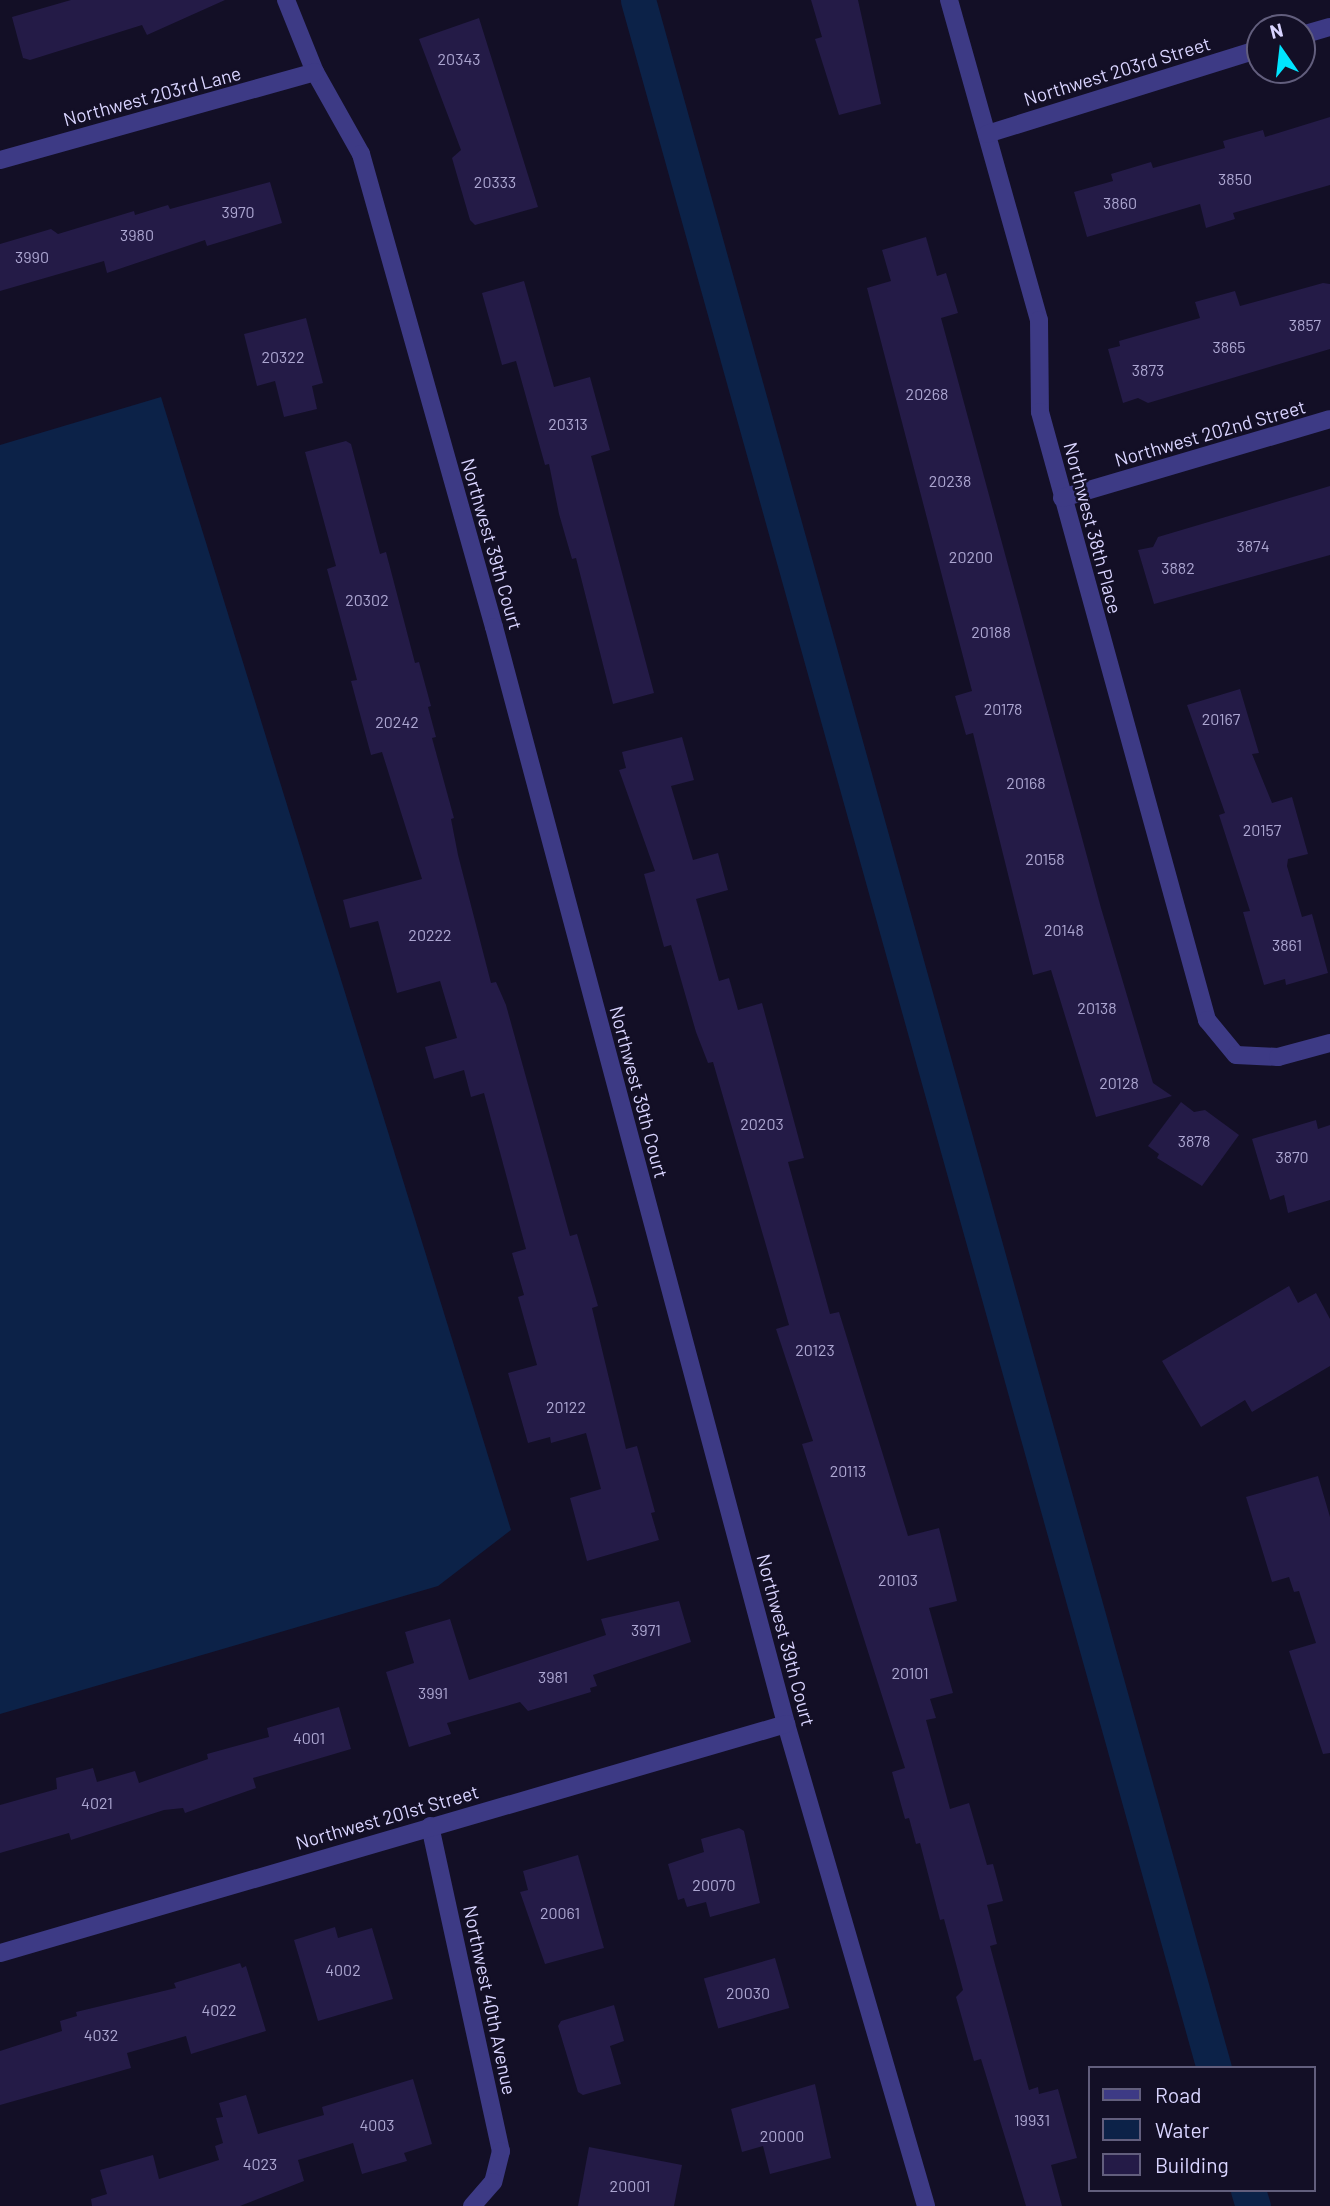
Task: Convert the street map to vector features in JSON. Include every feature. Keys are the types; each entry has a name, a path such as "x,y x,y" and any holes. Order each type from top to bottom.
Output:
{"street":[{"name":"Northwest 39th Court","path":"285,0 315,72 361,154 494,626 786,1724 926,2206"},
{"name":"Northwest 38th Place","path":"949,0 1039,320 1040,412 1207,1020 1236,1055 1278,1057 1330,1043"},
{"name":"Northwest 203rd Street","path":"987,134 1246,53"},
{"name":"Northwest 203rd Lane","path":"0,160 315,72"},
{"name":"Northwest 202nd Street","path":"1062,498 1330,419"},
{"name":"Northwest 201st Street","path":"0,1954 786,1724"},
{"name":"Northwest 40th Avenue","path":"430,1826 502,2151 493,2182 472,2206"}],"water":[{"path":"161,397 511,1530 438,1586 0,1714 0,445"}],"building":[{"path":"71,0 225,0 147,35 142,25 30,60 23,58 12,17"},
{"path":"811,0 858,0 881,104 839,115 815,39 822,37"},
{"path":"479,18 538,207 475,225 470,220 452,158 461,150 419,39"},
{"path":"1330,117 1330,185 1233,213 1235,219 1206,228 1200,204 1087,237 1074,192 1113,181 1111,174 1151,162 1153,168 1225,148 1223,141 1263,130 1265,137"},
{"path":"270,182 282,223 207,246 205,240 107,273 104,261 0,291 0,244 51,229 58,234 134,211 135,215 168,205 170,209"},
{"path":"926,237 937,276 946,273 958,313 941,318 1101,908 1153,1083 1172,1096 1096,1117 1051,970 1033,975 973,733 966,735 955,696 972,691 867,288 891,281 882,250"},
{"path":"524,281 554,387 590,377 610,450 591,456 654,693 613,704 576,558 572,559 559,514 549,464 545,465 516,361 502,365 482,293"},
{"path":"1323,283 1330,284 1330,349 1148,403 1138,398 1123,403 1108,349 1120,346 1119,341 1200,318 1195,302 1235,291 1240,306"},
{"path":"306,318 323,383 312,386 317,409 284,417 275,381 257,386 244,334"},
{"path":"346,441 351,444 380,554 386,552 415,663 419,662 431,706 428,707 436,737 432,738 454,818 451,819 458,855 491,983 496,982 506,1005 570,1236 577,1234 598,1306 592,1308 626,1449 637,1446 655,1512 651,1513 659,1540 587,1561 570,1498 601,1489 586,1433 551,1443 550,1437 528,1443 508,1373 537,1365 518,1297 524,1295 512,1253 526,1249 484,1093 471,1097 464,1070 434,1079 425,1047 457,1038 440,981 397,993 378,921 350,928 343,900 422,879 382,752 371,755 351,681 357,680 327,569 336,566 305,452"},
{"path":"1330,486 1330,555 1154,604 1138,550 1153,547 1158,537"},
{"path":"1240,689 1259,753 1252,754 1272,803 1292,797 1308,854 1288,859 1287,866 1302,917 1312,914 1328,973 1286,985 1285,979 1264,985 1243,912 1250,911 1219,815 1225,813 1187,705"},
{"path":"682,737 694,780 671,786 693,860 718,853 728,890 696,899 719,981 729,978 738,1010 762,1003 804,1158 788,1162 830,1314 839,1312 908,1536 939,1528 957,1601 929,1608 953,1693 930,1699 936,1718 926,1720 950,1809 969,1803 987,1865 993,1864 1003,1901 987,1905 997,1944 990,1946 1029,2090 1038,2087 1039,2094 1058,2089 1077,2158 1051,2165 1062,2206 1026,2206 981,2059 974,2061 956,1997 963,1990 944,1919 940,1920 920,1843 916,1844 909,1818 905,1819 892,1772 905,1768 802,1444 813,1441 776,1329 789,1325 713,1062 708,1063 696,1032 671,945 664,947 644,874 655,871 619,770 626,768 622,752"},
{"path":"1181,1102 1194,1112 1205,1110 1239,1135 1202,1186 1157,1158 1159,1154 1148,1146"},
{"path":"1316,1120 1318,1129 1330,1125 1330,1200 1288,1213 1284,1195 1270,1200 1252,1139"},
{"path":"1289,1286 1298,1303 1316,1293 1330,1319 1330,1366 1252,1412 1245,1400 1201,1427 1162,1361"},
{"path":"1318,1476 1330,1517 1330,1753 1323,1754 1289,1651 1316,1643 1299,1591 1294,1592 1289,1577 1272,1582 1246,1497"},
{"path":"679,1601 691,1642 593,1675 597,1686 590,1688 591,1692 528,1711 520,1702 447,1723 451,1734 409,1747 386,1672 414,1663 405,1632 450,1619 469,1680 606,1635 601,1619"},
{"path":"339,1707 351,1749 253,1778 256,1788 185,1813 183,1808 164,1810 71,1840 69,1833 0,1853 0,1805 57,1789 56,1778 93,1768 97,1782 135,1771 139,1783 208,1759 207,1754 269,1737 267,1728"},
{"path":"739,1828 744,1831 760,1903 710,1917 706,1902 687,1907 684,1898 678,1900 668,1864 704,1852 701,1839"},
{"path":"578,1855 604,1948 545,1964 520,1892 528,1890 523,1871"},
{"path":"335,1927 338,1938 372,1928 393,1999 318,2021 294,1940"},
{"path":"775,1958 789,2008 718,2028 704,1978"},
{"path":"240,1963 242,1968 246,1966 266,2031 191,2054 186,2036 127,2053 131,2068 0,2105 0,2051 62,2031 60,2021 77,2016 76,2012 176,1988 174,1983"},
{"path":"614,2005 624,2041 610,2046 621,2084 583,2095 578,2092 558,2026 561,2021"},
{"path":"413,2079 432,2144 404,2153 407,2161 362,2174 353,2143 298,2160 304,2181 240,2206 92,2206 91,2199 107,2194 100,2170 153,2155 159,2179 219,2160 215,2146 223,2143 216,2118 223,2117 219,2103 246,2095 258,2134 324,2115 322,2107"},
{"path":"815,2084 831,2158 770,2174 763,2146 742,2152 731,2109"},
{"path":"589,2147 682,2165 674,2206 578,2206"}],"waterway":[{"path":"638,0 1213,2066"},
{"path":"1249,2192 1253,2206"}]}
